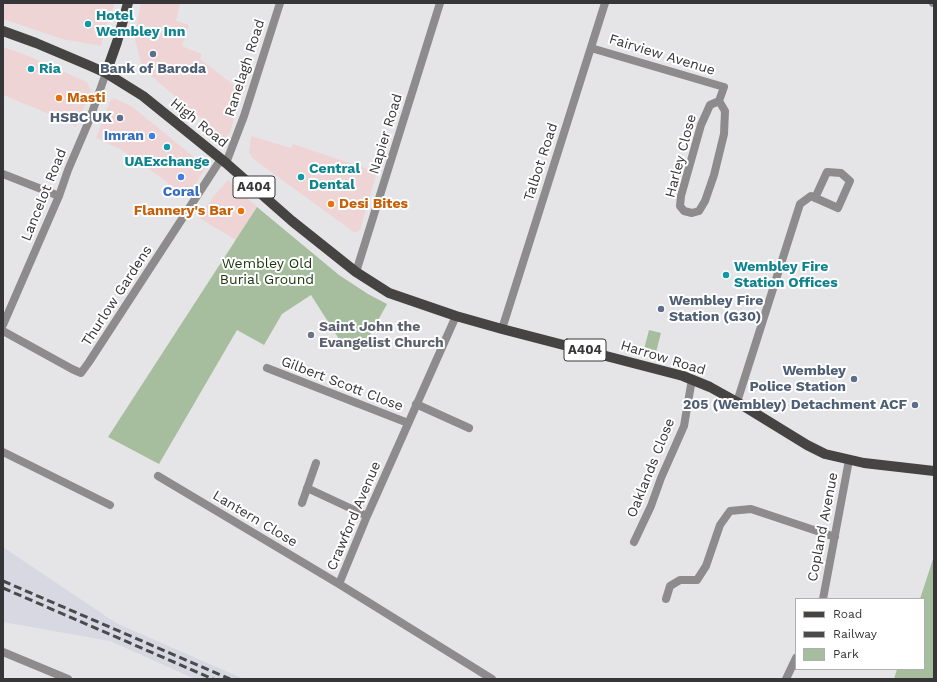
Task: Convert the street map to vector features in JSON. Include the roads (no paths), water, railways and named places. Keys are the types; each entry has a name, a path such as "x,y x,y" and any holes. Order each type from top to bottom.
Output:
{"main road":[{"path":"106,73 128,3"},
{"name":"High Road","path":"3,31 43,46 106,73 143,96 224,161 292,221 356,272"},
{"name":"Harrow Road","path":"356,272 389,294 456,316 692,379 737,402 807,445 826,454 864,463 934,471"}],"street":[{"name":"Ranelagh Road","path":"224,161 244,116 280,3"},
{"name":"Napier Road","path":"356,272 440,3"},
{"name":"Talbot Road","path":"502,329 605,3"},
{"name":"Fairview Avenue","path":"591,48 724,87"},
{"name":"Lancelot Road","path":"3,325 6,312 59,196 68,170 89,121 106,73"},
{"name":"Harley Close","path":"719,101 725,111 724,134 714,175 705,201 699,211 692,213 684,211 680,206 681,196 701,125 710,105 719,101 724,87"},
{"name":"Thurlow Gardens","path":"3,331 72,369 81,372 224,161"},
{"path":"737,402 800,204 811,196 815,198 838,208 850,182 841,173 827,172 815,198"},
{"path":"3,174 59,196"},
{"name":"Crawford Avenue","path":"456,316 367,516 339,584 492,679"},
{"name":"Gilbert Scott Close","path":"267,368 408,423"},
{"name":"Oaklands Close","path":"634,542 651,506 684,426 692,379"},
{"path":"416,404 469,428"},
{"path":"3,452 110,505"},
{"name":"Copland Avenue","path":"823,598 849,460"},
{"path":"302,503 316,463"},
{"name":"Lantern Close","path":"158,476 339,584"},
{"path":"307,488 367,516"},
{"path":"666,599 670,586 680,580 697,580 706,566 720,525 730,511 751,509 835,537"},
{"path":"3,652 68,679"},
{"path":"786,679 795,660"}],"railway":[{"path":"3,581 230,679"},
{"path":"3,588 213,679"}],"place":[{"name":"Hotel Wembley Inn","path":"88,24"},
{"name":"Bank of Baroda","path":"153,54"},
{"name":"Ria","path":"31,69"},
{"name":"Masti","path":"59,98"},
{"name":"HSBC UK","path":"120,118"},
{"name":"Imran","path":"152,136"},
{"name":"UAExchange","path":"167,147"},
{"name":"Coral","path":"181,177"},
{"name":"Central Dental","path":"301,177"},
{"name":"Desi Bites","path":"331,204"},
{"name":"Flannery's Bar","path":"241,211"},
{"name":"Wembley Fire Station Offices","path":"726,275"},
{"name":"Wembley Fire Station (G30)","path":"661,309"},
{"name":"Saint John the Evangelist Church","path":"311,335"},
{"name":"Wembley Police Station","path":"854,379"},
{"name":"205 (Wembley) Detachment ACF","path":"915,405"}],"park label":[{"name":"Wembley Old Burial Ground","path":"267,272"}]}
